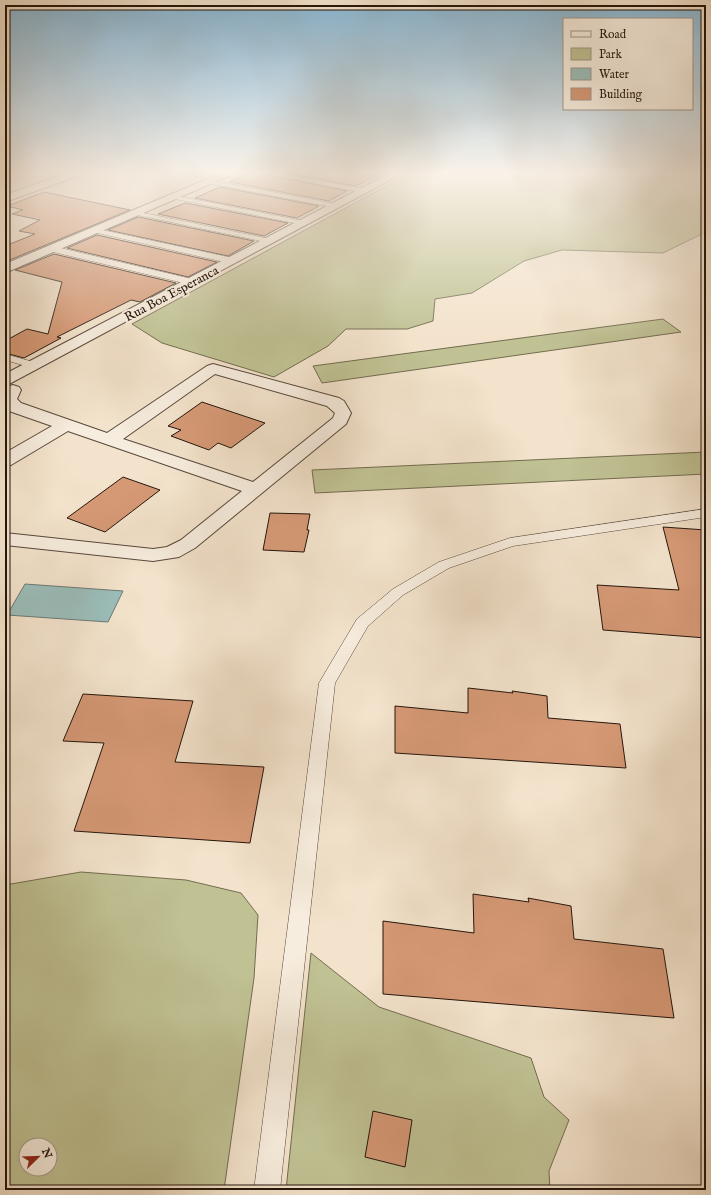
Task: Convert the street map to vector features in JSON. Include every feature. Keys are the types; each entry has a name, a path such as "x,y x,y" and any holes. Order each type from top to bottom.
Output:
{"street":[{"path":"5,270 101,228"},
{"name":"Rua Boa Esperanca","path":"9,385 33,365 295,228"},
{"path":"5,539 143,555 172,552 188,544 256,489 340,420 343,413 338,405 333,402 214,369 109,440"},
{"path":"9,385 8,399 15,407 178,464 256,489"},
{"path":"5,461 66,425"}],"lane":[{"path":"207,228 270,241"},
{"path":"96,230 233,260"},
{"path":"52,249 192,282"},
{"path":"5,357 33,365"},
{"path":"267,1190 327,683 362,623 398,592 444,565 510,542 706,513"}],"green space":[{"path":"309,228 706,228 706,232 663,253 562,250 524,261 472,293 435,299 433,321 407,329 346,329 328,346 274,377 162,343 132,324"},
{"path":"663,319 681,332 322,383 313,366"},
{"path":"706,452 706,474 315,493 312,470"},
{"path":"81,872 186,880 241,893 258,915 254,978 224,1190 5,1190 5,885"},
{"path":"311,953 379,1007 531,1058 544,1097 569,1120 549,1171 550,1190 286,1190"}],"water":[{"path":"25,584 123,591 108,622 7,615"}],"building":[{"path":"25,228 87,228 5,262 5,246 35,234 19,231"},
{"path":"113,228 190,228 254,241 228,256 108,230"},
{"path":"224,228 279,228 264,236"},
{"path":"97,235 217,262 188,277 67,248"},
{"path":"54,254 176,283 140,302 131,300 57,337 61,338 24,358 5,353 5,341 27,329 48,334 62,282 15,270"},
{"path":"202,402 265,423 231,448 218,443 209,450 171,436 181,430 168,426"},
{"path":"123,477 160,490 105,532 67,518"},
{"path":"270,513 310,514 307,530 309,530 304,552 263,550"},
{"path":"663,527 706,530 706,638 603,630 597,585 679,590"},
{"path":"468,688 513,693 512,691 547,696 548,718 620,724 626,768 395,753 395,706 468,713"},
{"path":"83,694 193,701 175,762 264,767 250,843 74,831 104,743 63,741"},
{"path":"473,894 529,902 528,898 571,906 574,939 663,949 674,1018 383,994 383,921 474,933"},
{"path":"373,1111 412,1120 405,1167 365,1157"}]}
